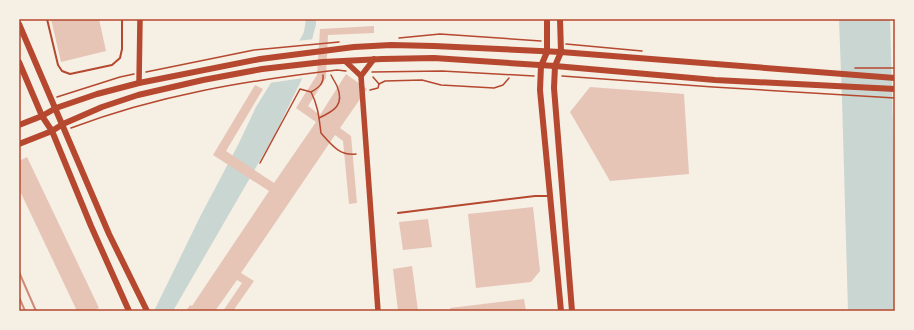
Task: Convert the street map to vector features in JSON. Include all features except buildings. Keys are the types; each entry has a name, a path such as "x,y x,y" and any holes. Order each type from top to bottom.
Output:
{"main road":[{"path":"547,19 547,52 541,66 540,90 561,311"},
{"path":"560,19 561,52 555,66 554,88 572,311"},
{"path":"19,24 109,234 147,311"},
{"path":"19,125 42,116 56,108 97,94 139,83 260,59 323,50 390,45 561,52 895,78"},
{"path":"19,144 64,127 102,107 138,95 203,80 262,69 323,62 434,58 555,66 715,80 895,89"},
{"path":"19,62 42,116 52,131 91,226 129,311"}],"street":[{"path":"139,83 140,19"},
{"path":"374,59 362,74 378,311"},
{"path":"345,61 356,71 362,74"}],"lane":[{"path":"47,19 58,65 62,71 70,74 112,65 120,58 122,49 122,19"},
{"path":"398,213 535,196 550,196"}],"path":[{"path":"51,98 120,77 254,50 331,42"},
{"path":"64,127 132,107 205,90 257,80 337,70 356,71"},
{"path":"362,74 442,71 541,75"},
{"path":"260,163 300,89 311,92 320,86 323,80 323,75"},
{"path":"319,118 332,112 338,106 338,93 332,75"},
{"path":"555,76 895,98"},
{"path":"373,77 379,84"},
{"path":"370,90 378,88 379,84 385,81 422,80 441,85 494,88 510,78"},
{"path":"311,92 318,109 321,132 343,153 348,155 356,154"}],"shaded area":[{"path":"306,19 316,19 316,24 302,79 273,138 173,311 154,311 256,107 301,38 304,32"},
{"path":"839,19 890,19 895,197 895,311 848,311"}],"pier":[{"path":"314,39 304,78 269,83 297,41"}],"railway":[{"path":"19,272 36,311"},
{"path":"19,297 25,311"}]}
